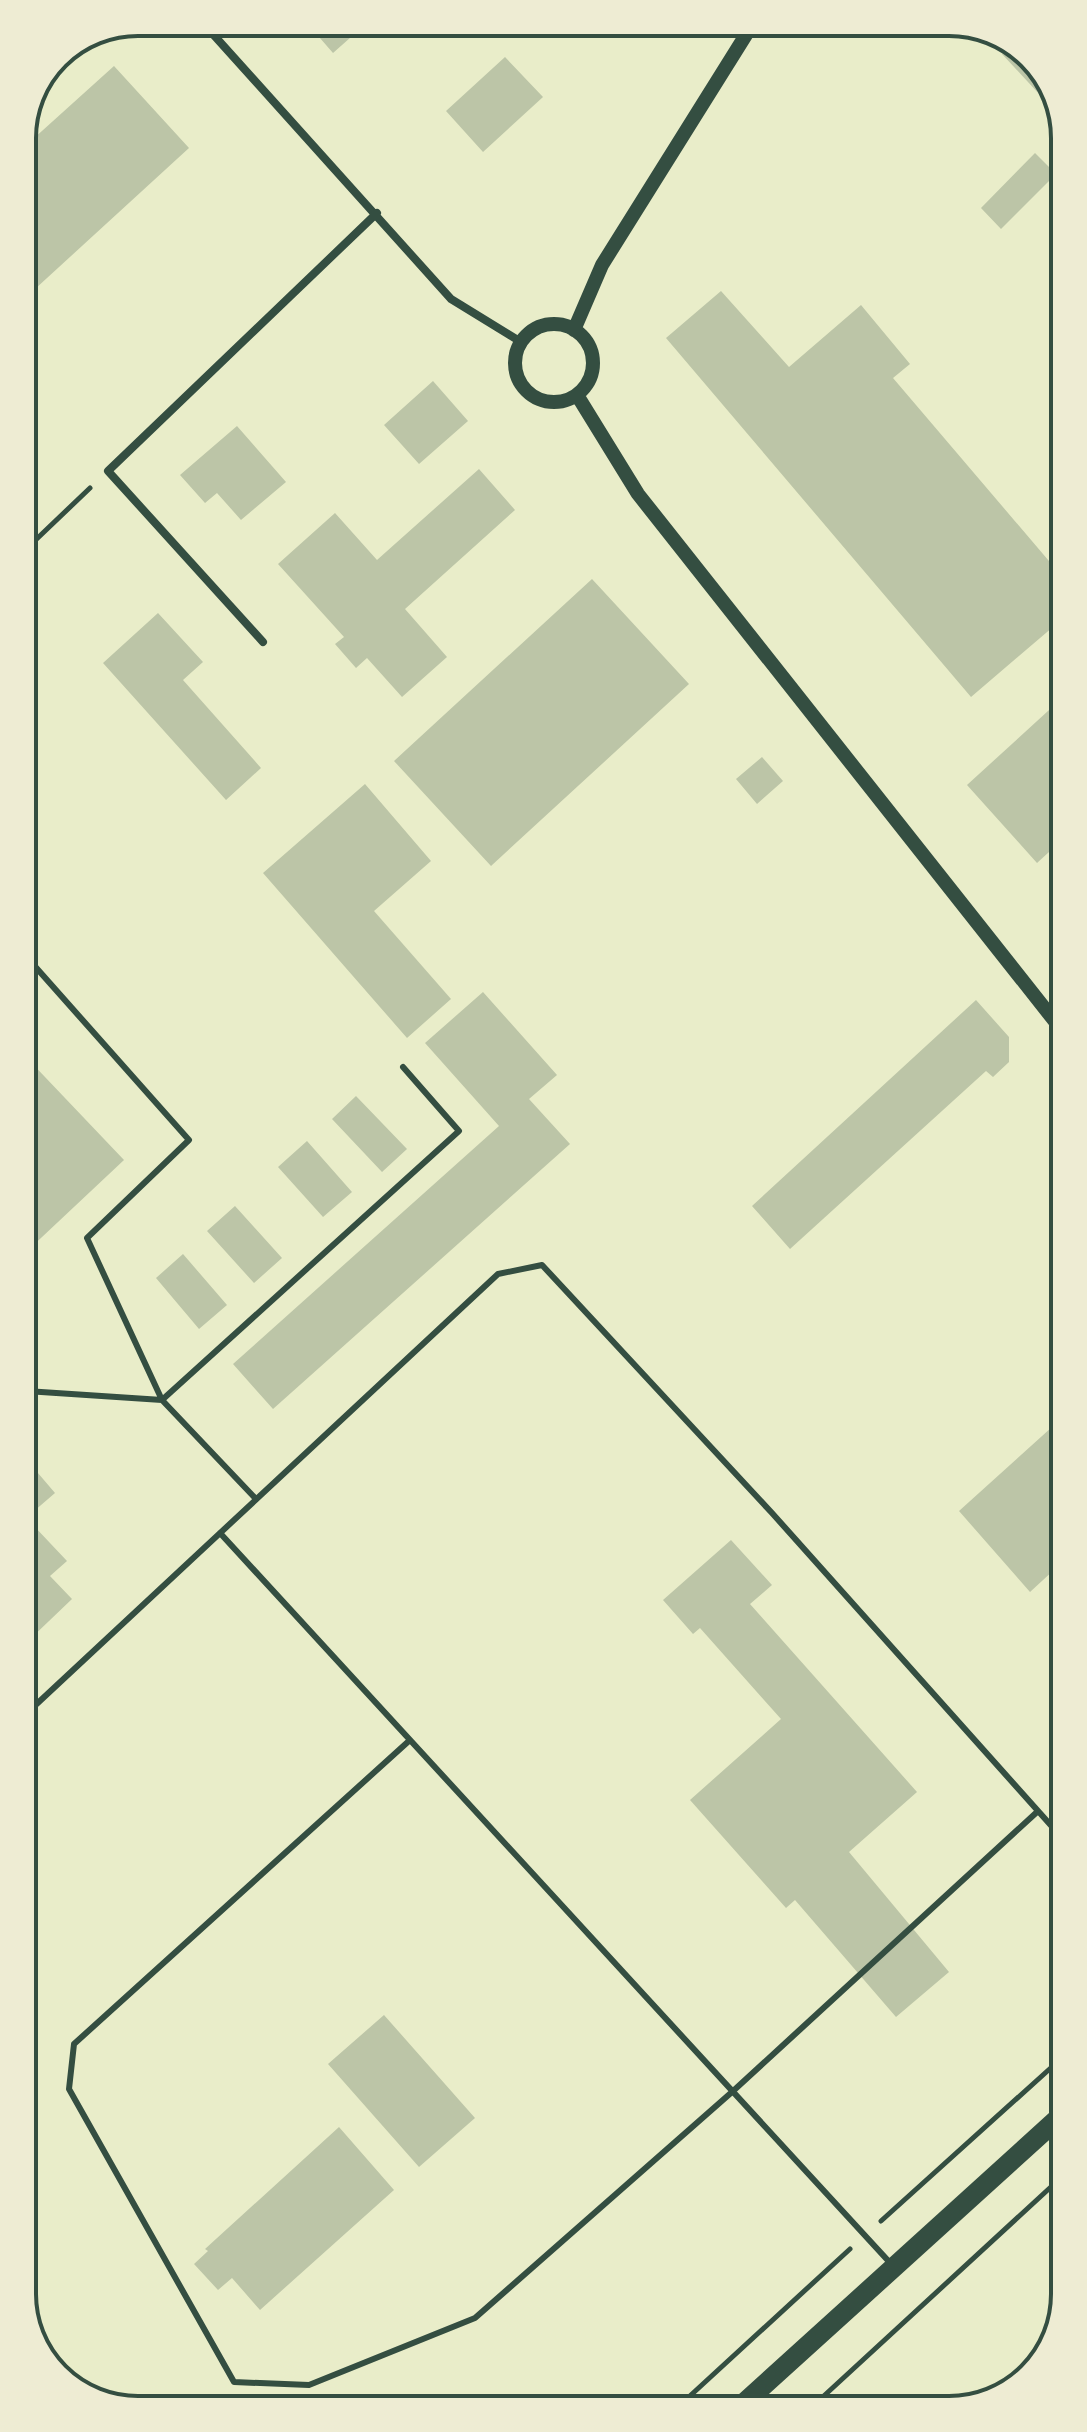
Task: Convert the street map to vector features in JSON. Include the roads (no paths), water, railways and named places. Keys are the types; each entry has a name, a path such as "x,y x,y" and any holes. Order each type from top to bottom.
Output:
{"main road":[{"path":"752,2396 1051,2125"}],"street":[{"path":"215,36 377,213 451,299 521,342"},
{"path":"574,330 602,265 745,36"},
{"path":"263,642 108,471 377,213"},
{"path":"551,324 574,330 590,349 593,361 591,374 577,395 551,402 527,392 515,368 521,342 539,327 551,324"},
{"path":"577,395 638,494 1051,1016"}],"lane":[{"path":"36,968 189,1140 87,1238 162,1400 256,1499"},
{"path":"36,1392 162,1400 459,1131 403,1067"},
{"path":"36,1705 498,1274 542,1265 772,1513 1051,1827"},
{"path":"220,1533 896,2268"},
{"path":"410,1740 74,2044 69,2089 234,2382 309,2385 475,2318 732,2092 1037,1812"}]}
